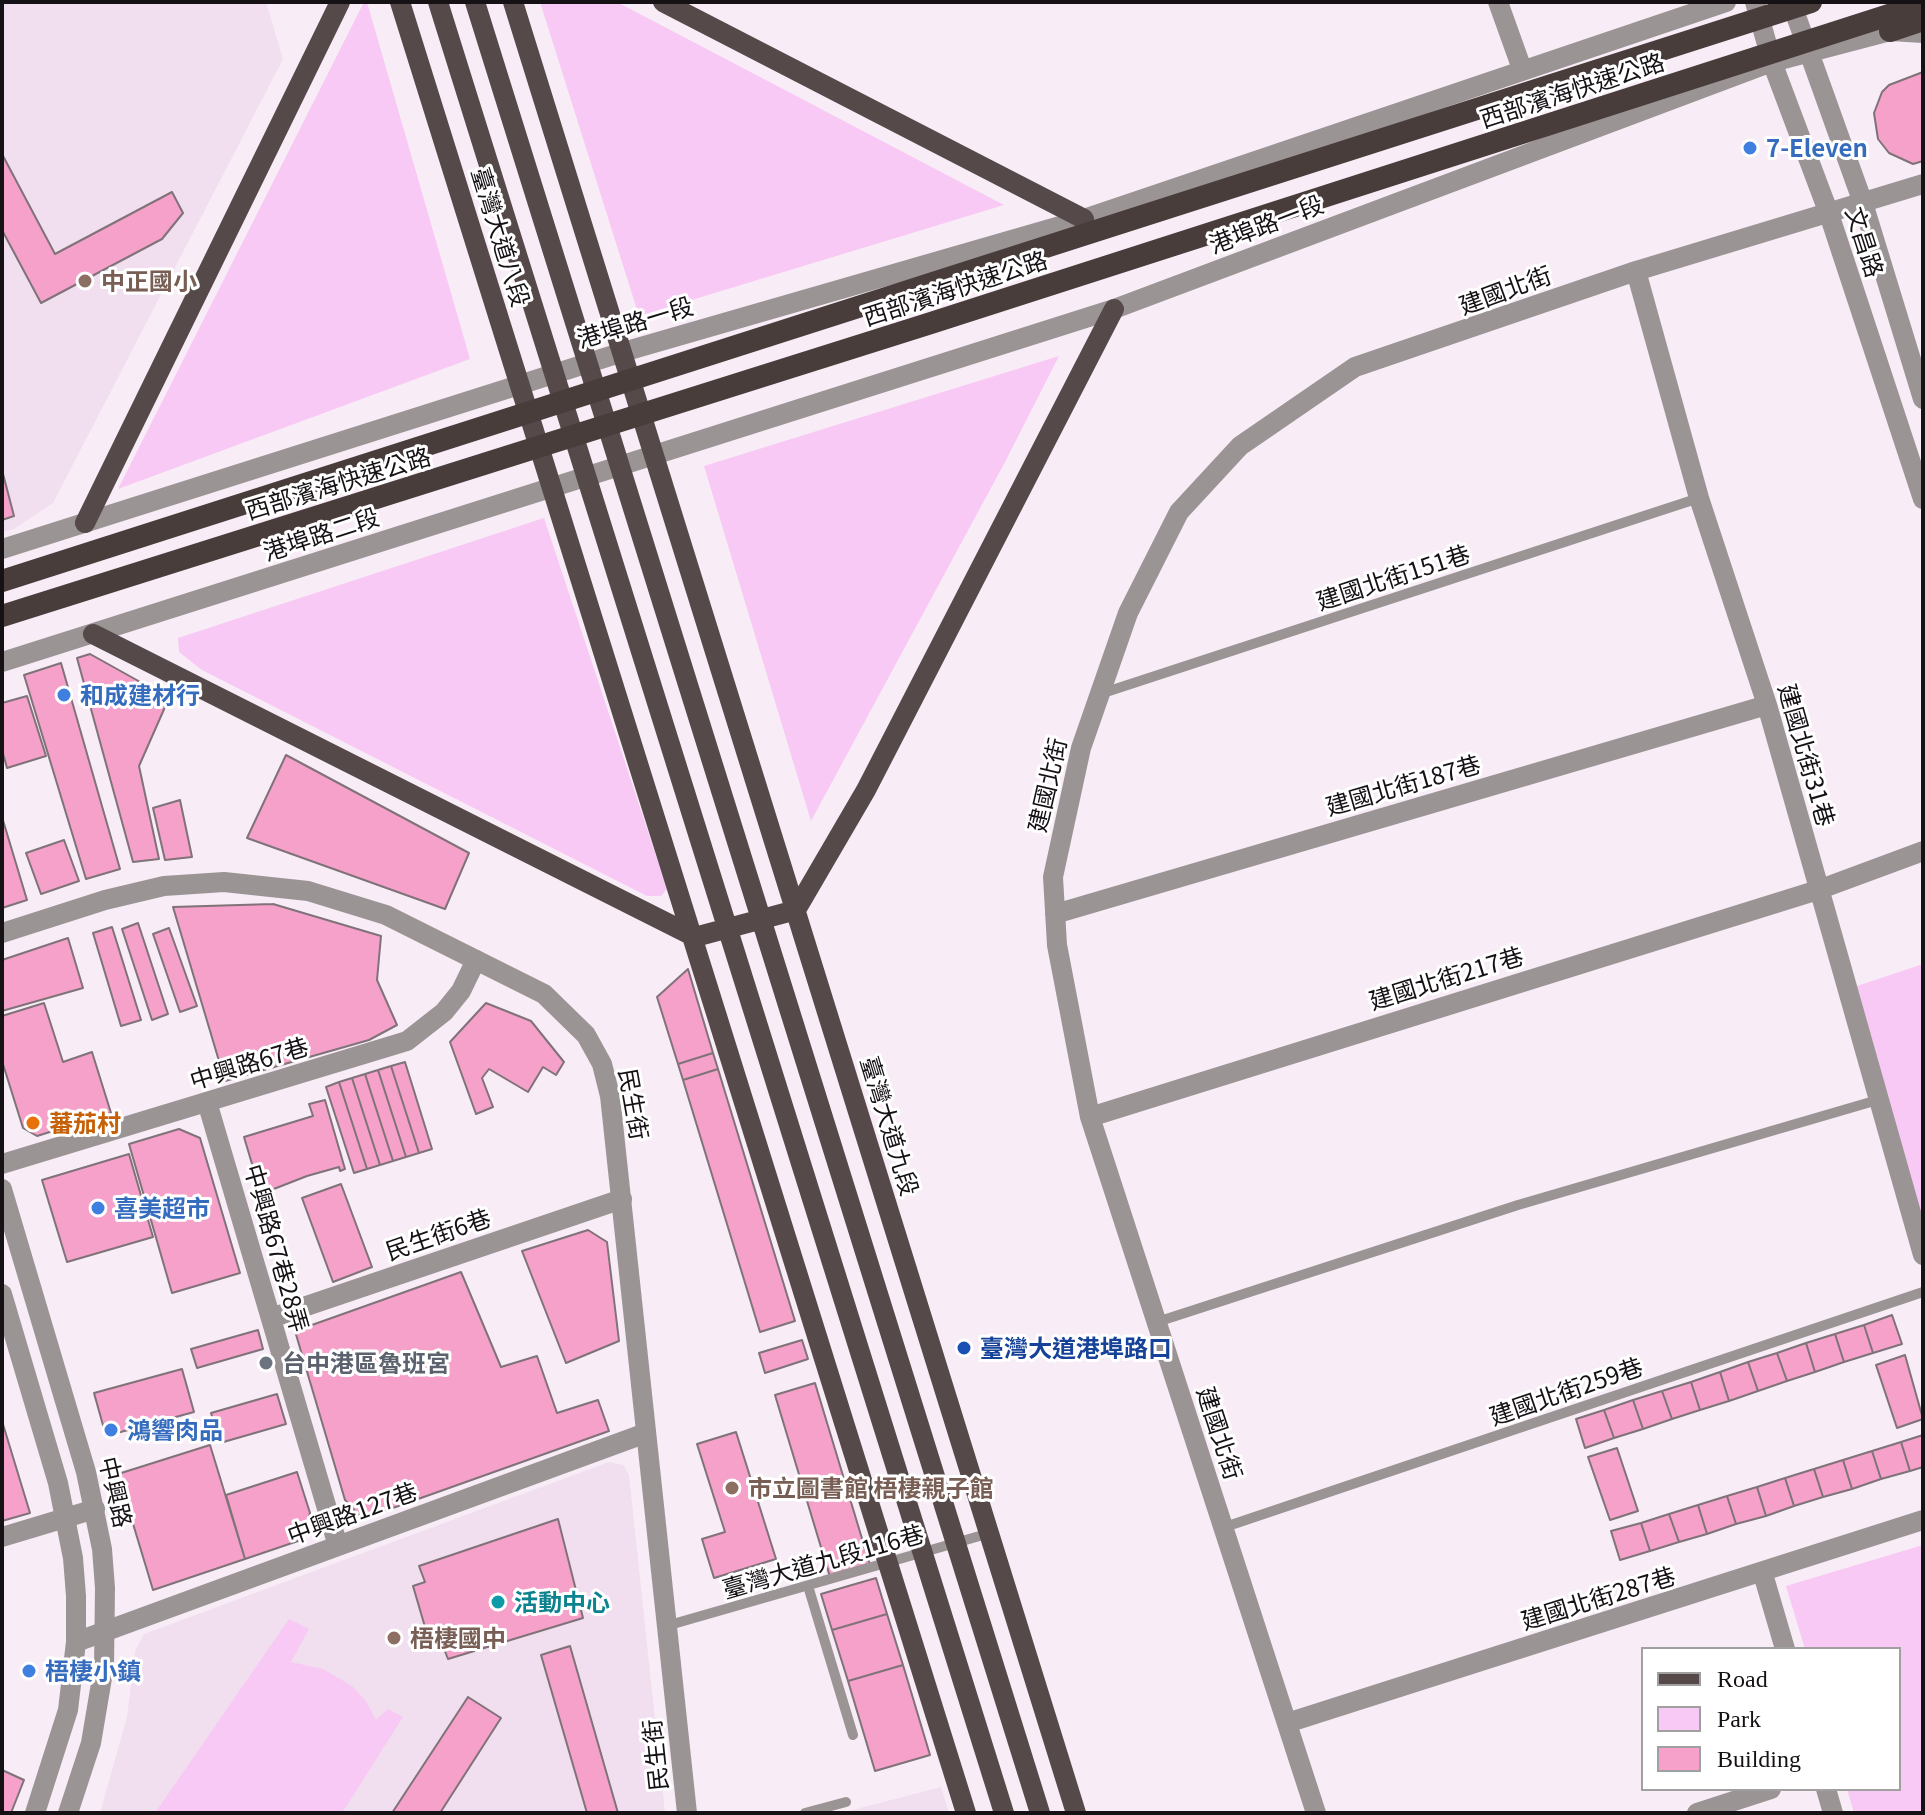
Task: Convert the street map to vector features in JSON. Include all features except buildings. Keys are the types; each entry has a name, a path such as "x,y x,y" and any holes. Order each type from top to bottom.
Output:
{"highway":[{"name":"西部濱海快速公路","path":"2,581 785,334 1811,2"},
{"name":"西部濱海快速公路","path":"2,616 931,323 1923,4"},
{"path":"1890,31 1923,20"}],"main road":[{"path":"85,523 340,2"},
{"name":"臺灣大道八段","path":"400,2 552,488"},
{"name":"臺灣大道八段","path":"438,2 586,477"},
{"name":"臺灣大道八段","path":"475,2 621,466"},
{"path":"513,2 656,455"},
{"path":"663,2 1084,219"},
{"path":"93,634 695,937 796,910 866,790 1114,309"},
{"name":"臺灣大道九段","path":"656,455 1076,1813"},
{"path":"621,466 1040,1813"},
{"path":"586,477 1004,1813"},
{"path":"552,488 695,937 966,1813"}],"street":[{"path":"1498,2 1522,69"},
{"name":"港埠路一段","path":"520,385 623,352 1084,219 1726,2"},
{"name":"文昌路","path":"1755,2 1772,62 1828,211 1923,499"},
{"name":"文昌路","path":"1791,2 1863,203 1923,399"},
{"name":"港埠路一段","path":"656,455 1114,309 1772,62 1890,31 1923,10"},
{"name":"港埠路一段","path":"1890,31 1923,33"},
{"name":"建國北街","path":"1316,1813 1090,1117 1057,945 1053,877 1081,748 1128,613 1179,512 1240,446 1355,367 1636,271 1923,184"},
{"name":"建國北街31巷","path":"1636,271 1699,498 1767,705 1923,1255"},
{"path":"2,549 520,385"},
{"name":"港埠路二段","path":"2,662 656,455"},
{"name":"建國北街187巷","path":"1055,914 1767,705"},
{"name":"建國北街217巷","path":"1090,1117 1818,890 1923,851"},
{"name":"民生街","path":"2,933 134,892 194,883 254,883 308,891 360,905 476,960 544,994 574,1019 595,1049 610,1096 687,1813"},
{"name":"中興路67巷","path":"2,1164 407,1041 444,1012 461,991 476,960"},
{"name":"中興路67巷28弄","path":"207,1102 338,1546"},
{"name":"中興路","path":"2,1189 95,1509 105,1588 106,1631 91,1743 68,1813"},
{"name":"民生街6巷","path":"271,1318 622,1199"},
{"path":"2,1294 67,1518 76,1596 76,1642 65,1722 35,1813"},
{"name":"中興路127巷","path":"76,1642 646,1433"},
{"path":"2,1537 95,1509"},
{"name":"建國北街287巷","path":"1287,1723 1763,1574 1923,1520"},
{"path":"1763,1574 1784,1647"},
{"path":"1697,1813 1765,1791"},
{"path":"1827,1791 1833,1813"}],"lane":[{"name":"建國北街151巷","path":"1099,694 1699,498"},
{"path":"1157,1322 1518,1205 1881,1099"},
{"name":"建國北街259巷","path":"1222,1528 1923,1292"},
{"name":"臺灣大道九段116巷","path":"666,1626 990,1533"},
{"path":"808,1586 853,1735"},
{"path":"805,1813 846,1802"}],"shaded area":[{"name":"中正國小","path":"2,2 266,2 283,59 53,503 14,529 2,532"},
{"name":"梧棲國中","path":"609,1462 623,1465 629,1475 665,1813 100,1813 127,1717 135,1651 144,1634"},
{"path":"941,1787 949,1813 841,1813"}],"green space":[{"path":"364,2 367,2 470,359 118,489"},
{"path":"540,2 617,2 1004,205 639,316"},
{"path":"1059,356 1005,462 811,821 704,466"},
{"path":"544,518 667,889 661,896 647,896 202,670 179,652 178,638"},
{"path":"1923,964 1923,1225 1854,987"},
{"path":"1923,1545 1923,1813 1854,1813 1848,1791 1901,1791 1901,1647 1804,1647 1786,1586"},
{"path":"289,1619 309,1629 291,1662 323,1669 352,1686 366,1701 376,1720 388,1709 403,1717 342,1813 155,1813"}],"place":[{"name":"7-Eleven","path":"1750,148"},
{"name":"中正國小","path":"85,281"},
{"name":"和成建材行","path":"64,695"},
{"name":"蕃茄村","path":"33,1123"},
{"name":"喜美超市","path":"98,1208"},
{"name":"臺灣大道港埠路口","path":"964,1348"},
{"name":"台中港區魯班宮","path":"266,1363"},
{"name":"鴻響肉品","path":"111,1430"},
{"name":"市立圖書館 梧棲親子館","path":"732,1488"},
{"name":"活動中心","path":"498,1602"},
{"name":"梧棲國中","path":"394,1638"},
{"name":"梧棲小鎮","path":"29,1671"}]}
